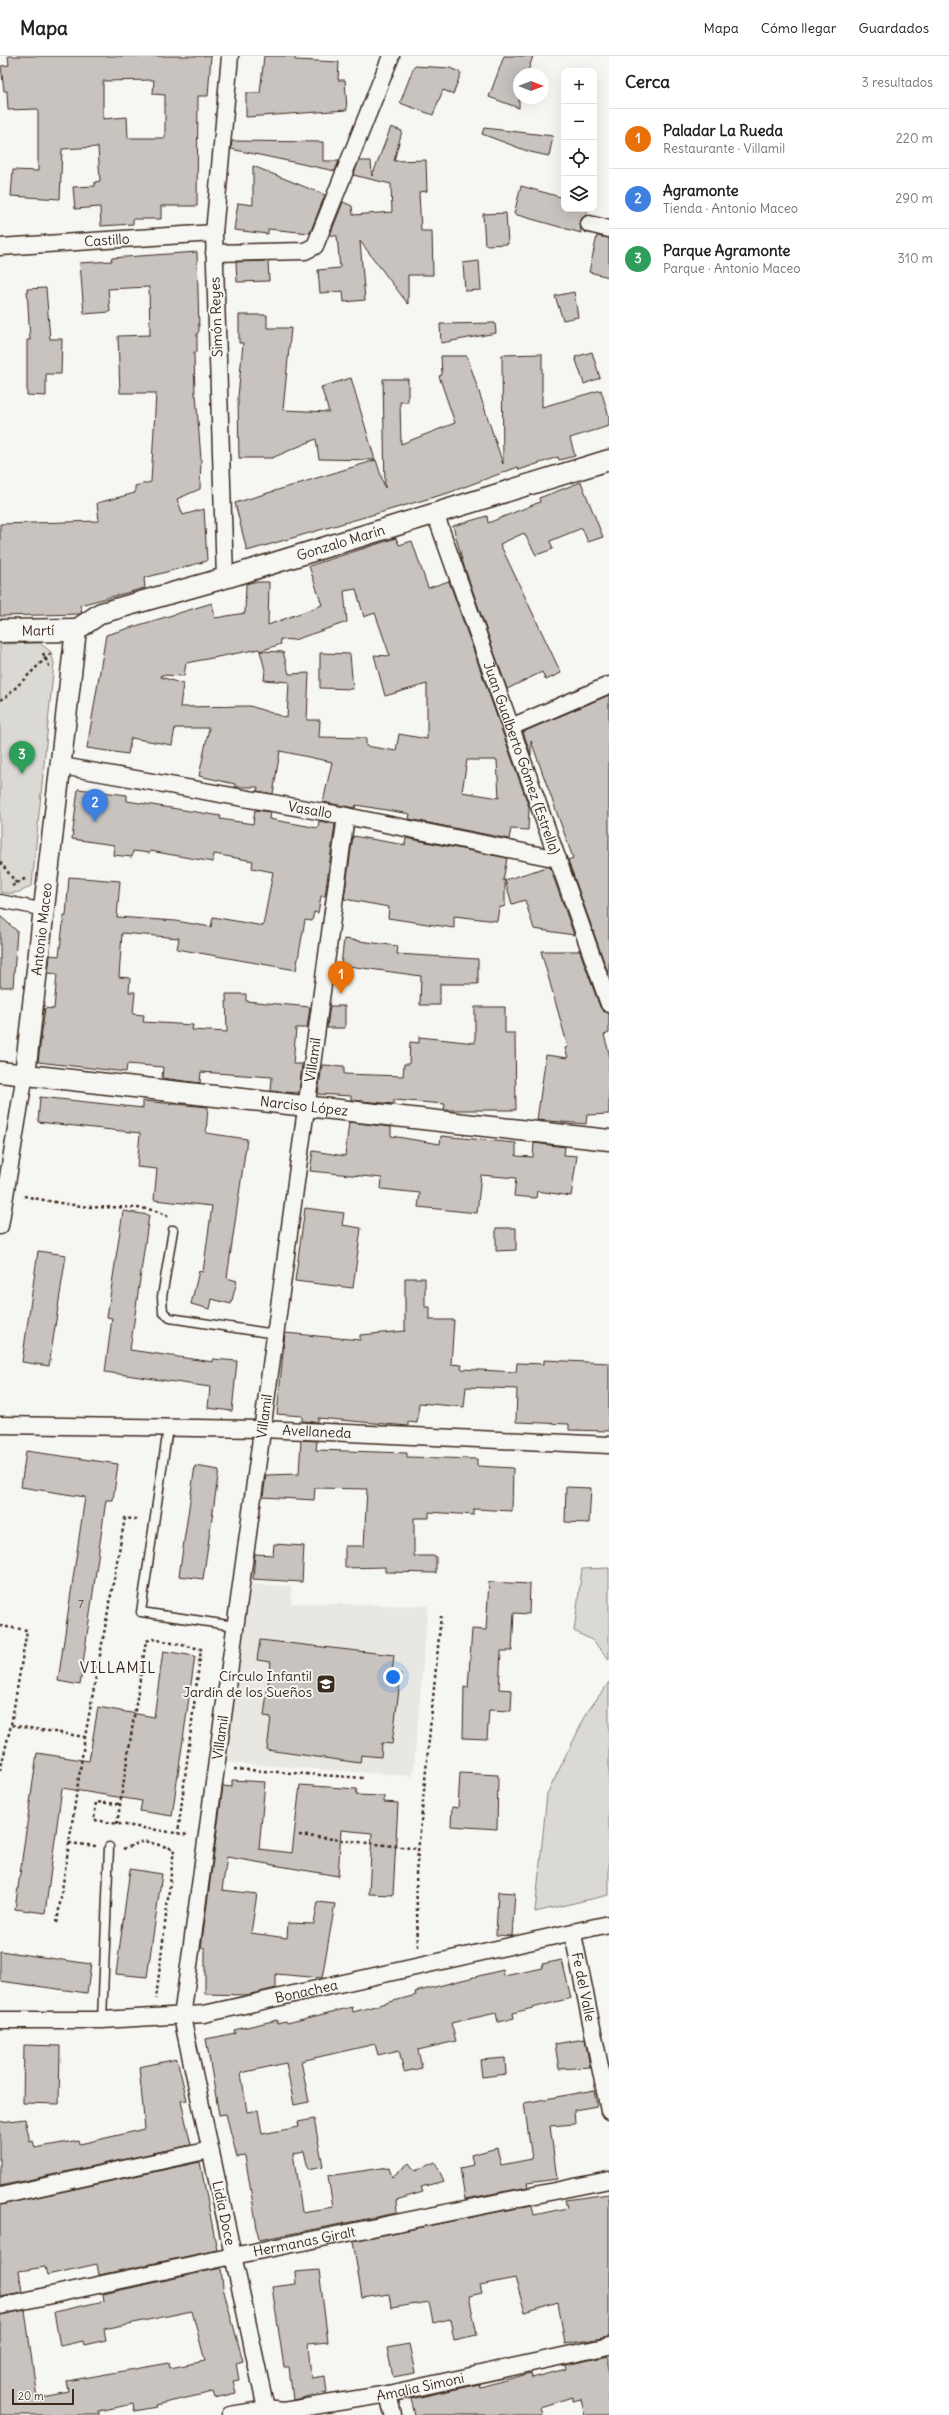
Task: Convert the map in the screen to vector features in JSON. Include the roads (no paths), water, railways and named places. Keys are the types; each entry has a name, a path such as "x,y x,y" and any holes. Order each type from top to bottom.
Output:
{"main road":[{"name":"Martí","path":"0,631 76,630"}],"street":[{"name":"Simón Reyes","path":"225,578 214,232 230,56"},
{"path":"214,253 305,251 315,246 391,56"},
{"path":"589,224 609,229"},
{"name":"Castillo","path":"0,247 214,232"},
{"name":"Gonzalo Marín","path":"76,630 101,613 225,578 609,460"},
{"name":"Juan Gualberto Gómez (Estrella)","path":"435,513 609,1004"},
{"name":"Antonio Maceo","path":"0,1226 25,1074 62,766 76,630"},
{"path":"511,728 609,685"},
{"name":"Vasallo","path":"62,766 346,816 558,859"},
{"name":"Villamil","path":"182,2017 346,816"},
{"path":"0,901 45,910"},
{"name":"Narciso López","path":"0,1072 609,1140"},
{"name":"Avellaneda","path":"0,1425 262,1429 609,1445"},
{"name":"Bonachea","path":"0,2020 102,2020 182,2017 204,2014 420,1968 573,1934 609,1924"},
{"name":"Fe del Valle","path":"573,1934 609,2111"},
{"name":"Lidia Doce","path":"182,2017 266,2409"},
{"path":"0,2196 210,2150"},
{"name":"Hermanas Giralt","path":"0,2306 233,2256 609,2180"},
{"name":"Amalia Simoni","path":"230,2415 266,2409 284,2411 388,2394 609,2346"},
{"path":"388,2394 392,2415"}],"lane":[{"path":"173,1230 162,1297 163,1312 170,1318 275,1334"},
{"path":"168,1428 141,1612 235,1626"},
{"path":"102,2020 109,1847"}],"place":[{"name":"Parque Agramonte","path":"22,774"},
{"name":"Agramonte","path":"95,822"},
{"name":"Paladar La Rueda","path":"341,994"},
{"name":"Círculo Infantil Jardín de los Sueños","path":"326,1684"}],"district":[{"name":"VILLAMIL","path":"118,1667"}]}
